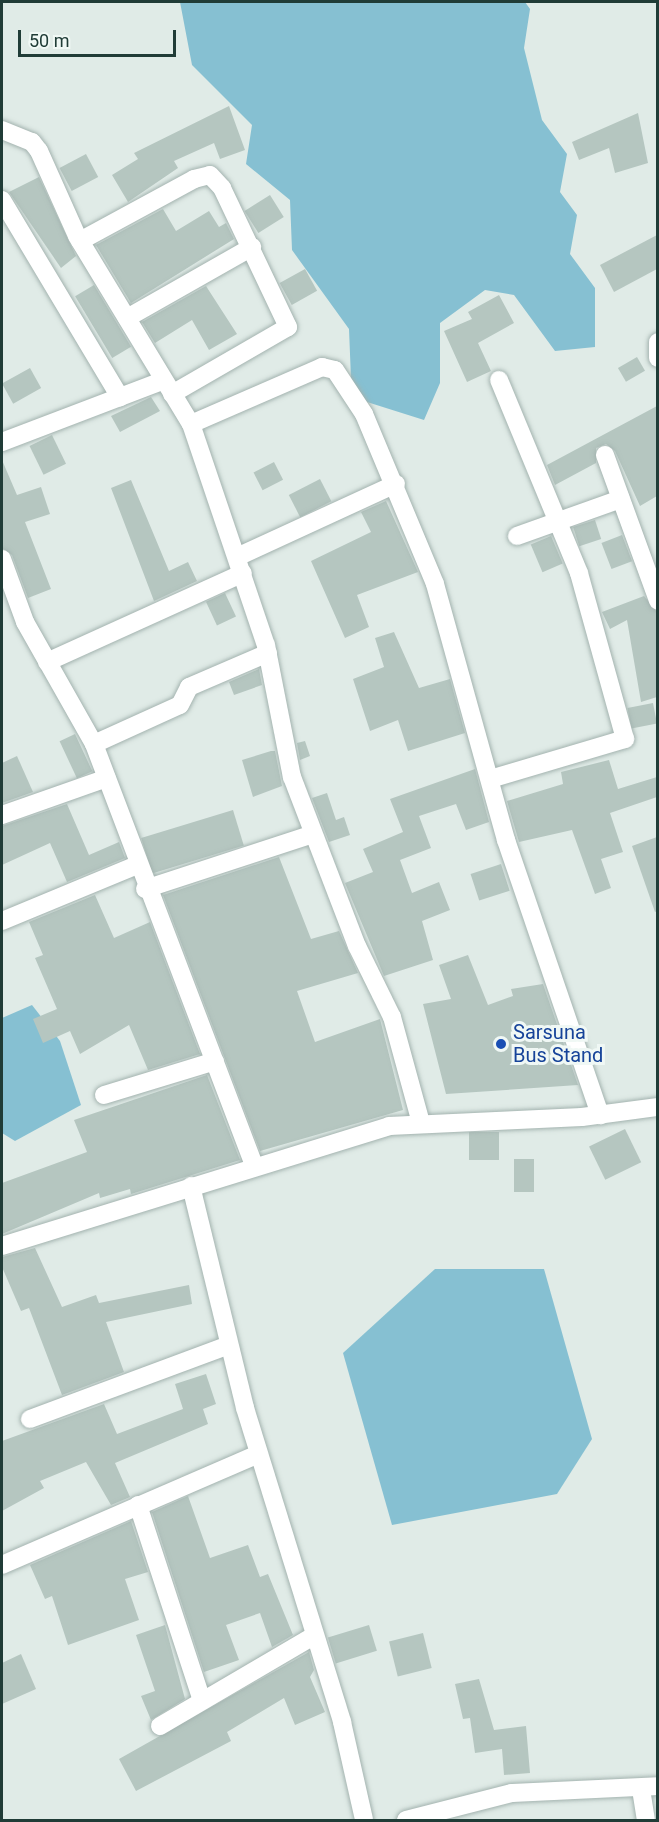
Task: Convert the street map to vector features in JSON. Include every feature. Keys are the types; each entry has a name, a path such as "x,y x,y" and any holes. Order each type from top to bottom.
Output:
{"street":[{"path":"2,130 32,142 39,151 80,241 191,424 268,653 286,752 313,834 357,946 392,1017 421,1123"},
{"path":"2,442 120,397 168,387 288,327 252,247 210,175 80,241"},
{"path":"2,200 120,397"},
{"path":"127,318 252,247"},
{"path":"657,342 657,358"},
{"path":"191,424 322,367 335,370 364,414 396,484 435,584 490,780 600,1115"},
{"path":"490,780 625,740 579,573 499,380"},
{"path":"605,455 657,601"},
{"path":"47,662 396,484"},
{"path":"517,536 557,519 621,499"},
{"path":"2,559 47,662 94,744 135,866 215,1061 254,1166"},
{"path":"94,744 180,705 189,687 268,653"},
{"path":"2,815 107,778"},
{"path":"144,889 313,834"},
{"path":"2,921 135,866"},
{"path":"104,1095 215,1061"},
{"path":"2,1246 389,1126 600,1115 657,1107"},
{"path":"191,1186 258,1454 312,1637 353,1762 364,1821"},
{"path":"30,1419 230,1345"},
{"path":"2,1565 258,1454"},
{"path":"138,1505 202,1701"},
{"path":"160,1726 312,1637"},
{"path":"406,1821 512,1793 649,1788 646,1821"}],"water":[{"path":"180,2 525,2 530,9 524,48 542,120 567,154 560,192 577,215 570,254 595,288 595,347 555,351 514,295 485,290 440,323 440,383 424,420 367,402 351,379 349,329 292,250 290,200 246,164 252,125 192,65"},
{"path":"32,1005 60,1041 81,1105 15,1141 2,1133 2,1018"},
{"path":"435,1269 544,1269 592,1439 557,1494 392,1525 343,1353"}],"building":[{"path":"229,106 245,150 220,159 214,143 174,161 178,168 128,202 112,175 138,159 134,153"},
{"path":"638,113 648,163 615,173 609,148 579,160 572,142"},
{"path":"86,154 98,177 72,191 60,168"},
{"path":"39,177 76,256 61,268 9,192"},
{"path":"270,195 284,217 258,233 245,211"},
{"path":"163,209 176,231 209,211 219,227 226,223 234,239 131,303 96,245"},
{"path":"657,235 657,269 614,292 600,265"},
{"path":"305,269 317,291 292,305 280,283"},
{"path":"94,285 131,347 112,358 75,296"},
{"path":"206,286 237,334 209,350 192,320 155,343 142,322"},
{"path":"499,295 514,323 478,343 491,371 467,382 444,331 472,319 468,312"},
{"path":"637,357 645,371 626,382 618,368"},
{"path":"30,368 41,388 13,404 2,384"},
{"path":"151,397 160,411 120,432 111,416"},
{"path":"657,406 657,496 640,506 615,451 606,444 596,448 596,463 555,485 547,465"},
{"path":"52,435 66,464 44,475 30,446"},
{"path":"2,460 17,495 41,487 50,514 25,522 51,589 28,598 12,555 2,548"},
{"path":"274,462 283,480 263,490 254,472"},
{"path":"320,479 331,501 300,517 289,495"},
{"path":"131,480 169,571 188,562 197,581 154,601 111,488"},
{"path":"386,501 418,572 357,595 369,627 345,638 311,561 371,532 361,512"},
{"path":"595,520 601,539 579,546 573,527"},
{"path":"622,535 632,561 611,569 601,543"},
{"path":"551,536 563,564 542,572 531,545"},
{"path":"225,593 236,617 217,625 206,602"},
{"path":"644,596 657,612 657,697 641,702 627,620 610,629 602,612"},
{"path":"394,632 419,688 450,679 465,733 408,751 398,720 370,731 353,679 384,667 375,638"},
{"path":"259,669 262,685 234,695 229,682"},
{"path":"653,703 657,724 631,729 627,708"},
{"path":"75,734 92,771 77,778 60,741"},
{"path":"305,741 310,756 300,760 297,743"},
{"path":"275,751 282,786 253,797 242,760"},
{"path":"17,756 33,792 2,803 2,763"},
{"path":"609,760 618,789 657,777 657,797 610,813 623,852 601,859 611,888 595,894 572,830 519,842 507,801 563,784 561,772"},
{"path":"475,769 489,822 466,830 456,804 419,816 431,848 400,860 412,893 439,882 450,910 422,921 433,960 384,976 345,883 373,872 363,849 403,832 390,799"},
{"path":"327,793 336,820 344,817 350,835 329,842 312,798"},
{"path":"67,804 89,855 119,842 125,858 67,882 50,843 2,865 2,826"},
{"path":"233,810 244,845 152,873 141,838"},
{"path":"657,837 657,911 655,912 632,846"},
{"path":"279,857 311,939 339,931 358,973 297,991 315,1042 380,1019 403,1110 260,1151 163,895"},
{"path":"501,864 510,891 479,901 471,874"},
{"path":"95,895 114,938 150,922 200,1054 148,1070 129,1025 80,1054 70,1031 43,1043 33,1019 57,1009 35,958 43,955 29,922"},
{"name":"Sarsuna Bus Stand","path":"468,955 488,1005 513,996 511,989 543,984 578,1085 446,1094 423,1004 451,999 439,965"},
{"path":"207,1075 240,1160 131,1194 130,1189 100,1198 99,1193 2,1234 2,1183 87,1152 74,1120"},
{"path":"625,1129 641,1162 605,1180 589,1147"},
{"path":"469,1132 499,1132 499,1160 469,1160"},
{"path":"514,1159 534,1159 534,1192 514,1192"},
{"path":"35,1248 62,1307 96,1295 99,1303 189,1285 192,1304 106,1322 124,1372 62,1395 29,1308 21,1311 2,1267 2,1257"},
{"path":"206,1374 216,1404 203,1409 208,1424 115,1463 130,1497 111,1505 86,1462 40,1481 44,1488 2,1511 2,1441 104,1404 117,1434 183,1409 175,1384"},
{"path":"188,1496 210,1558 248,1545 260,1577 268,1574 293,1635 272,1647 260,1613 226,1625 239,1660 204,1672 152,1512"},
{"path":"131,1521 148,1572 125,1579 139,1620 68,1645 52,1596 45,1599 30,1565"},
{"path":"165,1625 185,1699 151,1720 141,1696 155,1691 136,1635"},
{"path":"369,1625 377,1651 336,1663 328,1638"},
{"path":"423,1633 432,1668 398,1676 389,1641"},
{"path":"309,1652 314,1670 310,1677 325,1712 295,1725 284,1698 227,1732 231,1741 136,1791 119,1759"},
{"path":"21,1654 36,1689 2,1704 2,1663"},
{"path":"479,1679 494,1730 526,1726 530,1773 504,1775 502,1749 475,1753 470,1718 463,1719 455,1684"}],"place":[{"name":"Sarsuna Bus Stand","path":"501,1044"}]}
